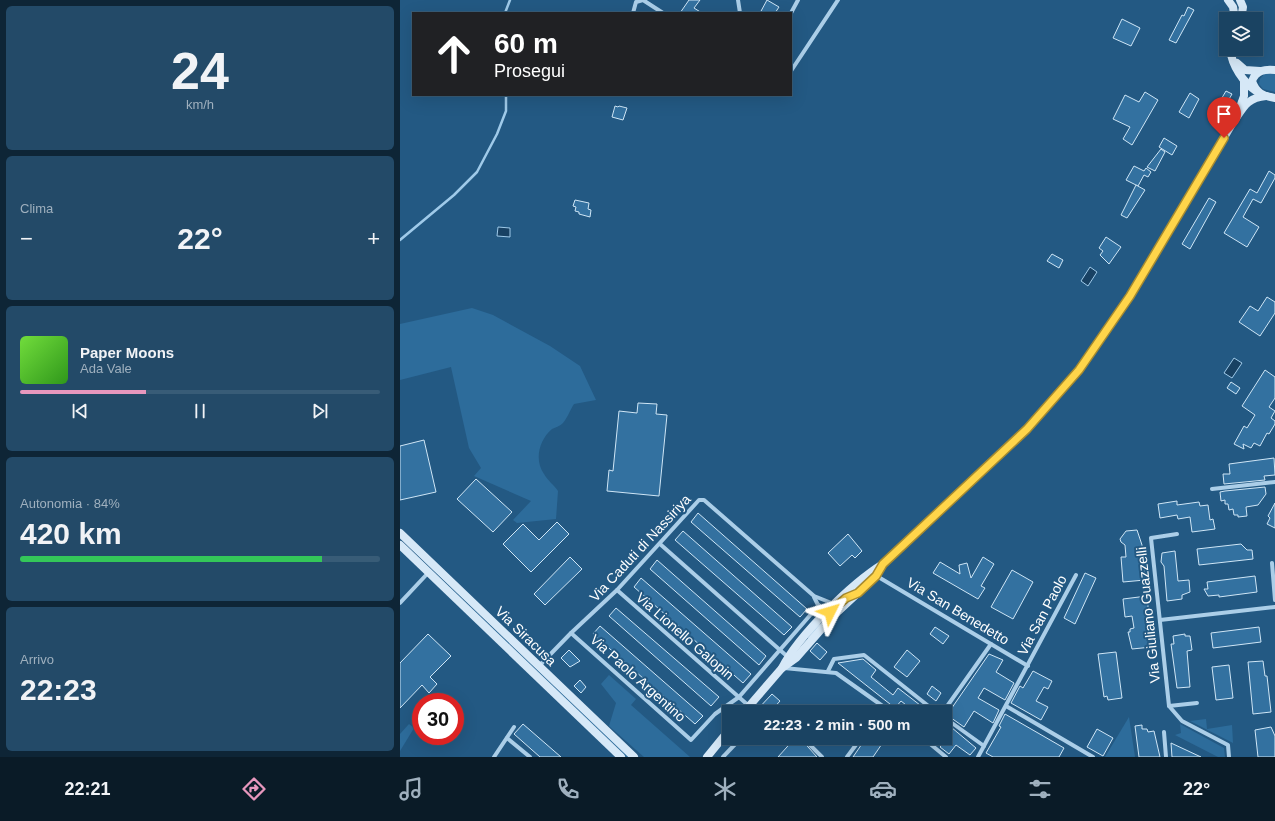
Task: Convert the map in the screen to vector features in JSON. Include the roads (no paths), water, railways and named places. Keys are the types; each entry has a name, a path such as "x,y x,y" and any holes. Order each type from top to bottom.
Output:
{"street":[{"path":"633,12 636,2 643,0 661,12"},
{"path":"738,0 740,12"},
{"path":"792,12 798,0"},
{"path":"792,69 838,0"},
{"path":"1230,4 1240,1 1243,7 1242,12"},
{"path":"1232,56 1234,64 1246,85 1258,92 1273,97"},
{"path":"1236,56 1241,68 1257,73 1275,70"},
{"path":"1232,124 1246,85 1257,73"},
{"path":"1257,73 1252,81 1258,92"},
{"path":"790,658 806,646 832,617 858,593 883,564 1027,429 1079,370 1130,296 1232,124 1249,100 1273,97"},
{"path":"1212,489 1275,482"},
{"name":"Via Caduti di Nassiriya","path":"539,666 571,633 617,590 699,500 704,500 814,596"},
{"name":"Via Siracusa","path":"400,533 634,757"},
{"name":"Via Giuliano Guazzelli","path":"1169,706 1151,538 1177,534"},
{"path":"660,544 790,658"},
{"name":"Via Siracusa","path":"400,545 621,757"},
{"path":"1272,563 1275,600"},
{"path":"400,603 429,572"},
{"path":"750,705 782,668 828,609 874,573"},
{"name":"Via San Benedetto","path":"874,573 1028,666"},
{"name":"Via San Paolo","path":"979,757 1076,575"},
{"name":"Via Lionello Galopin","path":"617,590 739,697 744,705"},
{"path":"828,609 846,598 858,593"},
{"path":"814,596 819,605 828,609"},
{"path":"814,596 828,609"},
{"path":"739,697 819,605"},
{"path":"1160,620 1275,607"},
{"path":"806,646 812,633 827,618 828,609"},
{"name":"Via Paolo Argentino","path":"571,633 691,740 715,714 739,697"},
{"path":"948,705 991,644"},
{"path":"828,671 834,659 864,654 927,705"},
{"path":"782,668 828,671 836,673 882,705"},
{"path":"1169,706 1197,703"},
{"path":"1006,706 1093,757"},
{"path":"1169,706 1182,721 1228,745 1229,757"},
{"path":"952,723 984,746"},
{"path":"494,757 514,727"},
{"path":"1164,732 1166,757"},
{"path":"507,738 530,757"},
{"path":"707,757 722,739"},
{"path":"723,757 734,745"},
{"path":"810,745 822,757"},
{"path":"846,757 855,745"},
{"path":"931,745 946,757"}],"waterway":[{"path":"505,12 510,0"},
{"path":"400,240 454,195 477,172 497,134 506,111 506,96"}]}
